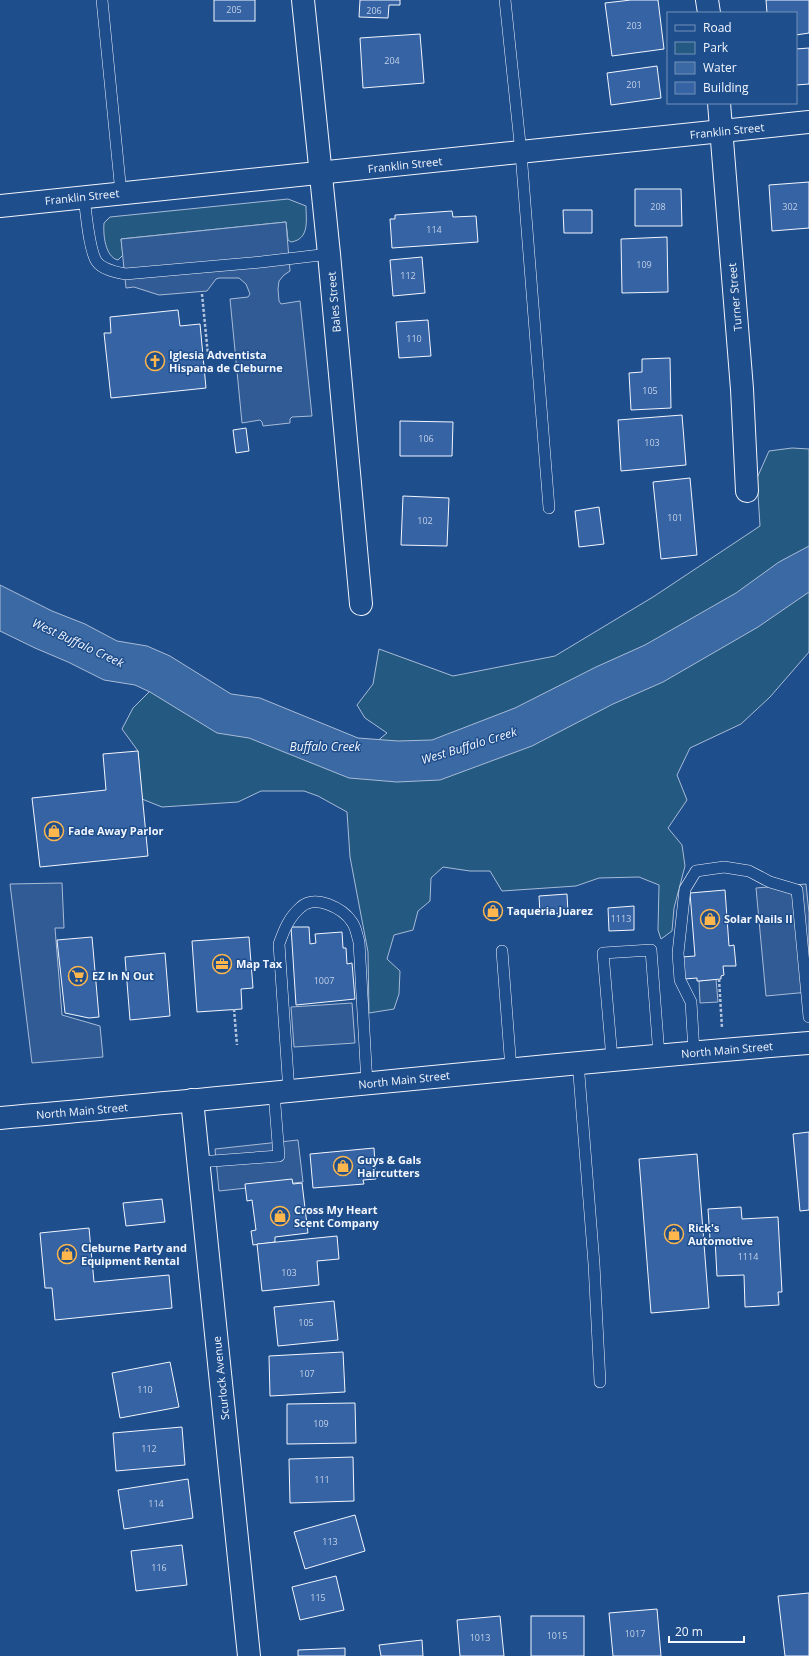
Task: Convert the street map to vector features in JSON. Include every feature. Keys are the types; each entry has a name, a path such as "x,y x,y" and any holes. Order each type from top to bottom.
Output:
{"street":[{"name":"Bales Street","path":"303,0 329,254 361,604"},
{"path":"708,0 709,12"},
{"name":"Turner Street","path":"718,104 722,131 742,390 747,491"},
{"name":"Franklin Street","path":"0,206 320,174 809,122"},
{"name":"North Main Street","path":"0,1118 367,1084 578,1062 809,1043"},
{"name":"Scurlock Avenue","path":"192,1100 249,1656"}],"lane":[{"path":"102,0 121,193"},
{"path":"505,0 521,153 549,508"},
{"path":"84,197 92,249 97,262 110,271 125,274 261,262 329,254"},
{"path":"694,1052 691,1002 680,980 678,953 685,889 696,871 724,867 749,871 770,882 797,890 809,1017"},
{"path":"199,1162 279,1156 282,1092 279,944 287,924 302,906 320,901 341,910 353,922 358,942 367,1084"},
{"path":"612,1059 603,953 651,950 659,1055"},
{"path":"502,951 511,1069"},
{"path":"578,1062 594,1264 600,1382"}],"path":[{"path":"202,294 208,355 232,353"},
{"path":"718,979 724,1050"},
{"path":"234,1009 237,1045"}],"green space":[{"path":"288,199 306,206 306,228 304,233 297,240 291,242 288,240 286,222 121,239 123,255 118,260 110,254 106,244 104,223 110,217"},
{"path":"792,448 809,449 809,652 770,697 741,724 690,748 677,775 687,800 668,828 682,845 685,866 674,908 672,931 661,939 658,930 659,885 639,877 599,878 576,886 502,891 490,871 470,871 443,867 431,878 430,901 418,911 413,930 394,935 387,959 400,971 399,994 394,1009 369,1013 368,952 350,857 347,812 318,796 304,791 261,791 238,802 162,807 142,799 138,751 122,729 133,708 153,688 370,747 387,733 365,718 357,705 373,684 379,649 453,676 555,656 653,597 760,526 757,478 769,451"}],"shaded area":[{"path":"286,222 290,271 279,281 279,301 281,304 300,301 312,416 292,417 290,419 290,423 263,426 260,420 242,423 230,299 248,297 250,294 246,284 239,278 219,278 216,279 207,291 159,295 134,287 126,288 121,239"},
{"path":"62,883 64,928 55,928 62,1015 100,1026 103,1057 32,1063 10,884"},
{"path":"806,884 809,913 809,992 766,996 756,888"},
{"path":"716,979 718,1002 700,1003 699,981"},
{"path":"352,1003 355,1043 294,1047 291,1007"},
{"path":"298,1140 303,1182 219,1191 215,1149"}],"water":[{"name":"Buffalo Creek","path":"809,546 809,592 758,627 663,682 613,704 532,746 440,780 397,782 349,778 249,738 217,733 150,692 135,685 104,680 0,631 0,585 52,611 85,624 117,641 147,646 170,656 231,694 260,698 358,738 398,741 432,740 515,708 596,667 645,645 736,593 779,562"}],"building":[{"path":"214,0 255,0 255,21 214,21"},
{"path":"360,0 400,0 400,5 389,5 388,18 359,17"},
{"path":"631,0 658,0 664,49 612,56 605,3"},
{"path":"766,0 809,0 809,33 797,35 797,12 767,12"},
{"path":"420,34 424,83 363,88 360,38"},
{"path":"809,48 809,84 797,85 797,49"},
{"path":"657,66 661,98 611,105 607,73"},
{"path":"809,182 809,228 772,231 769,185"},
{"path":"635,189 681,189 682,226 635,226"},
{"path":"563,210 592,210 592,233 564,233"},
{"path":"452,211 453,217 476,216 478,242 392,248 390,219 395,219 395,215"},
{"path":"667,237 668,292 622,293 621,239"},
{"path":"422,257 425,293 393,296 390,260"},
{"name":"Iglesia Adventista Hispana de Cleburne","path":"178,310 180,326 200,324 206,388 111,398 104,333 111,333 110,317"},
{"path":"428,320 431,356 399,358 396,322"},
{"path":"670,358 671,408 631,410 629,373 642,372 642,359"},
{"path":"682,415 686,465 621,471 618,420"},
{"path":"400,421 453,422 452,456 400,456"},
{"path":"246,428 249,451 236,453 233,430"},
{"path":"690,478 697,555 661,559 653,482"},
{"path":"403,496 449,498 447,546 401,545"},
{"path":"599,507 604,544 579,547 575,511"},
{"path":"138,751 148,856 40,867 32,798 106,790 103,754"},
{"name":"Solar Nails II","path":"725,890 729,946 734,945 736,966 723,966 724,975 721,976 721,979 697,981 697,978 684,979 682,957 695,956 690,893"},
{"path":"567,894 568,913 540,914 539,896"},
{"path":"634,906 634,930 609,931 608,908"},
{"path":"291,927 309,927 310,944 316,943 315,934 342,932 343,948 346,948 347,964 352,963 355,999 296,1005"},
{"name":"EZ In N Out","path":"92,937 99,1017 89,1018 65,1013 57,940"},
{"name":"Map Tax","path":"249,937 253,988 241,989 242,1009 197,1012 192,941"},
{"path":"165,953 170,1016 130,1020 125,957"},
{"path":"809,1132 809,1210 800,1211 793,1134"},
{"name":"Guys & Gals Haircutters","path":"374,1148 376,1179 363,1180 364,1184 313,1188 310,1154"},
{"name":"Rick's Automotive","path":"697,1154 709,1308 651,1313 639,1159"},
{"name":"Cross My Heart Scent Company","path":"292,1179 293,1184 302,1183 308,1233 275,1237 275,1242 253,1245 251,1231 256,1230 252,1200 247,1201 245,1184"},
{"path":"162,1199 165,1222 126,1226 123,1203"},
{"path":"741,1207 742,1219 778,1217 782,1292 778,1292 779,1305 745,1307 744,1275 717,1276 715,1239 710,1239 708,1209"},
{"name":"Cleburne Party and Equipment Rental","path":"89,1228 94,1282 169,1275 172,1308 55,1320 52,1288 45,1288 40,1233"},
{"path":"337,1236 339,1259 317,1261 319,1285 262,1291 257,1244"},
{"path":"334,1301 338,1340 278,1346 274,1307"},
{"path":"343,1352 345,1392 270,1396 269,1356"},
{"path":"170,1362 179,1407 120,1418 112,1373"},
{"path":"355,1403 356,1443 287,1444 287,1404"},
{"path":"182,1427 185,1465 116,1471 113,1433"},
{"path":"353,1457 354,1501 290,1503 289,1459"},
{"path":"188,1479 193,1518 124,1529 118,1490"},
{"path":"355,1515 365,1551 305,1569 294,1532"},
{"path":"182,1545 187,1585 136,1591 131,1551"},
{"path":"336,1576 344,1610 300,1620 292,1587"},
{"path":"809,1593 809,1656 785,1656 778,1596"},
{"path":"657,1609 661,1656 613,1656 609,1613"},
{"path":"500,1616 504,1656 460,1656 457,1620"},
{"path":"531,1616 584,1616 584,1656 531,1656"},
{"path":"422,1640 423,1656 381,1656 379,1645"},
{"path":"345,1648 345,1656 298,1656 298,1650"}],"place":[{"name":"Iglesia Adventista Hispana de Cleburne","path":"155,361"},
{"name":"Fade Away Parlor","path":"54,831"},
{"name":"Taqueria Juarez","path":"493,911"},
{"name":"Solar Nails II","path":"710,919"},
{"name":"Map Tax","path":"222,964"},
{"name":"EZ In N Out","path":"78,976"},
{"name":"Guys & Gals Haircutters","path":"343,1166"},
{"name":"Cross My Heart Scent Company","path":"280,1216"},
{"name":"Rick's Automotive","path":"674,1234"},
{"name":"Cleburne Party and Equipment Rental","path":"67,1254"}],"water label":[{"name":"West Buffalo Creek","path":"78,643"},
{"name":"West Buffalo Creek","path":"469,746"}]}
